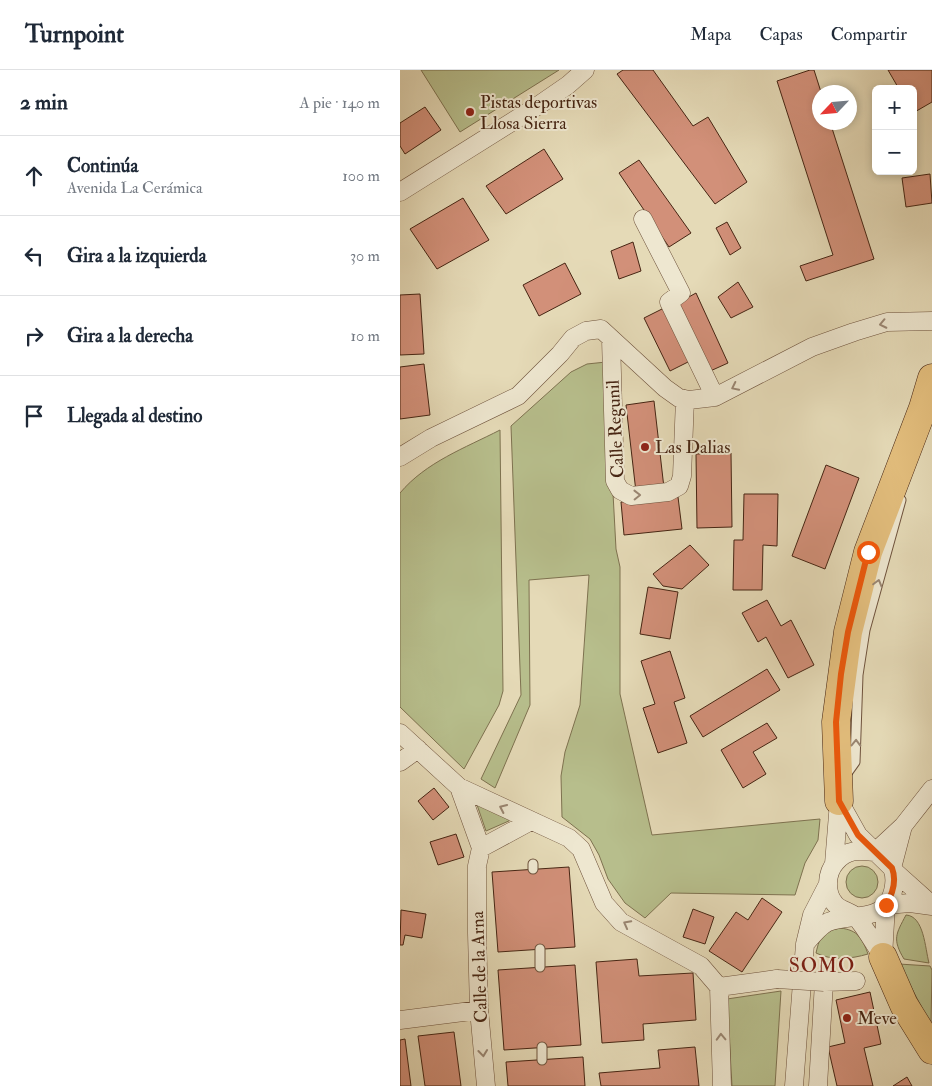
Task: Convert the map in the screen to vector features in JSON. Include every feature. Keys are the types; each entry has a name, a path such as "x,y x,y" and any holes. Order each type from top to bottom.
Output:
{"main road":[{"path":"838,794 836,722 848,632 868,552 923,408 932,378"},
{"path":"884,957 904,1005 932,1050"}],"street":[{"path":"400,192 539,105 568,85 585,70"},
{"path":"643,219 681,293 669,302 715,397"},
{"path":"685,399 715,397 812,347 854,332 887,322 932,321"},
{"name":"Calle Regunil","path":"400,457 431,438 518,396 560,354 573,338 586,331 601,329 611,338 665,388 679,398 685,399 682,476 679,486 668,492 631,496 620,490 615,480 611,338"},
{"name":"Calle de la Arna","path":"400,733 459,787 481,848 477,875 479,1010 486,1086"},
{"path":"400,762 418,749"},
{"path":"459,787 569,838 581,849 604,903 621,922 701,966 718,987 722,1086"},
{"path":"875,852 903,826 932,789"},
{"path":"838,794 858,835 932,905"},
{"path":"834,864 838,794"},
{"path":"481,848 531,821"},
{"path":"805,944 826,923 854,916 868,916 878,912 886,905 892,895 894,885 893,869 903,826"},
{"path":"875,852 851,851 841,856 829,873 828,884 830,895 835,904 854,916 884,957"},
{"path":"794,1086 805,944 812,915 828,884"},
{"path":"886,905 910,903 932,905"},
{"path":"884,957 886,905"},
{"path":"718,987 777,979 824,982 856,981"},
{"path":"818,1086 824,982"},
{"path":"400,1020 479,1010"}],"lane":[{"path":"540,949 540,967"},
{"path":"542,1047 542,1060"}],"green space":[{"name":"Pistas deportivas Llosa Sierra","path":"421,70 559,70 460,132"},
{"path":"606,362 616,549 620,567 620,694 652,835 820,819 818,840 805,863 795,895 671,893 645,918 625,903 608,879 599,855 590,839 562,817 561,776 565,752 580,705 589,575 529,580 530,705 495,788 481,779 521,695 511,426 571,372 587,364"},
{"path":"500,430 503,691 499,705 464,769 400,707 400,493 410,482 434,464"},
{"path":"476,802 511,820 486,831"},
{"path":"862,866 868,867 873,871 877,876 877,888 873,893 868,897 862,898 856,897 851,893 847,888 846,882 847,876 851,871 856,867"},
{"path":"906,915 917,921 920,927 929,963 904,959 900,952 897,937"},
{"path":"840,928 855,933 864,943 868,954 842,958 822,956 816,953 823,935"},
{"path":"899,964 930,966 932,970 931,1025"},
{"path":"781,991 775,1086 732,1086 727,999"}],"building":[{"path":"623,70 653,70 693,126 708,117 747,182 715,204 617,74"},
{"path":"814,70 819,85 812,85 812,130 833,130 874,259 806,281 800,266 833,255 777,81"},
{"path":"888,70 932,70 932,102 917,111 917,85 897,85"},
{"path":"425,107 441,130 405,154 400,146 400,123"},
{"path":"544,149 563,179 506,214 486,186"},
{"path":"639,160 691,233 669,247 619,173"},
{"path":"930,174 932,203 906,207 902,178"},
{"path":"463,198 489,240 437,269 410,229"},
{"path":"727,222 741,248 730,255 716,228"},
{"path":"633,242 641,271 619,279 611,251"},
{"path":"565,263 581,294 539,316 523,285"},
{"path":"738,282 753,307 731,318 718,297"},
{"path":"696,293 728,363 708,372 676,304"},
{"path":"420,294 424,354 400,355 400,295"},
{"path":"664,308 690,361 670,371 644,318"},
{"path":"424,364 430,415 400,419 400,367"},
{"name":"Las Dalias","path":"654,401 664,488 636,492 626,405"},
{"path":"731,453 732,527 697,528 696,454"},
{"path":"826,465 859,478 825,569 792,556"},
{"path":"744,494 778,494 777,546 763,545 762,590 733,590 734,540 743,540"},
{"path":"678,497 682,529 624,535 621,502"},
{"path":"690,545 709,565 682,589 663,586 653,574"},
{"path":"648,587 678,592 670,639 640,634"},
{"path":"767,600 781,626 791,620 814,665 788,678 766,637 758,642 742,613"},
{"path":"670,651 685,698 674,702 687,743 658,753 643,708 655,704 641,661"},
{"path":"767,669 780,690 703,737 690,716"},
{"path":"767,723 777,738 753,752 766,774 743,788 721,750"},
{"path":"434,788 449,807 433,820 418,801"},
{"path":"456,834 464,857 438,865 430,842"},
{"path":"569,867 575,947 498,952 492,872"},
{"path":"762,898 782,912 742,972 709,951 736,912 748,920"},
{"path":"693,909 714,917 705,944 683,937"},
{"path":"401,910 426,914 422,938 405,935 403,945 400,945"},
{"path":"637,959 639,976 693,973 696,1020 643,1024 644,1040 602,1043 596,962"},
{"path":"575,965 581,1045 504,1050 498,970"},
{"path":"870,992 881,1044 864,1048 873,1086 837,1086 828,1047 845,1043 836,1000"},
{"path":"454,1032 461,1086 425,1086 418,1036"},
{"path":"405,1039 411,1086 400,1086 400,1040"},
{"path":"695,1047 699,1086 601,1086 599,1073 660,1068 658,1050"},
{"path":"583,1057 585,1086 508,1086 506,1062"},
{"path":"907,1077 912,1086 893,1086"}],"place":[{"name":"Pistas deportivas Llosa Sierra","path":"470,112"},
{"name":"Las Dalias","path":"645,447"},
{"name":"Meve","path":"847,1018"}],"district":[{"name":"SOMO","path":"822,965"}],"route":[{"path":"868,552 848,632 841,674 836,722 838,786 839,801 858,835 894,871 892,895 886,905"}]}
